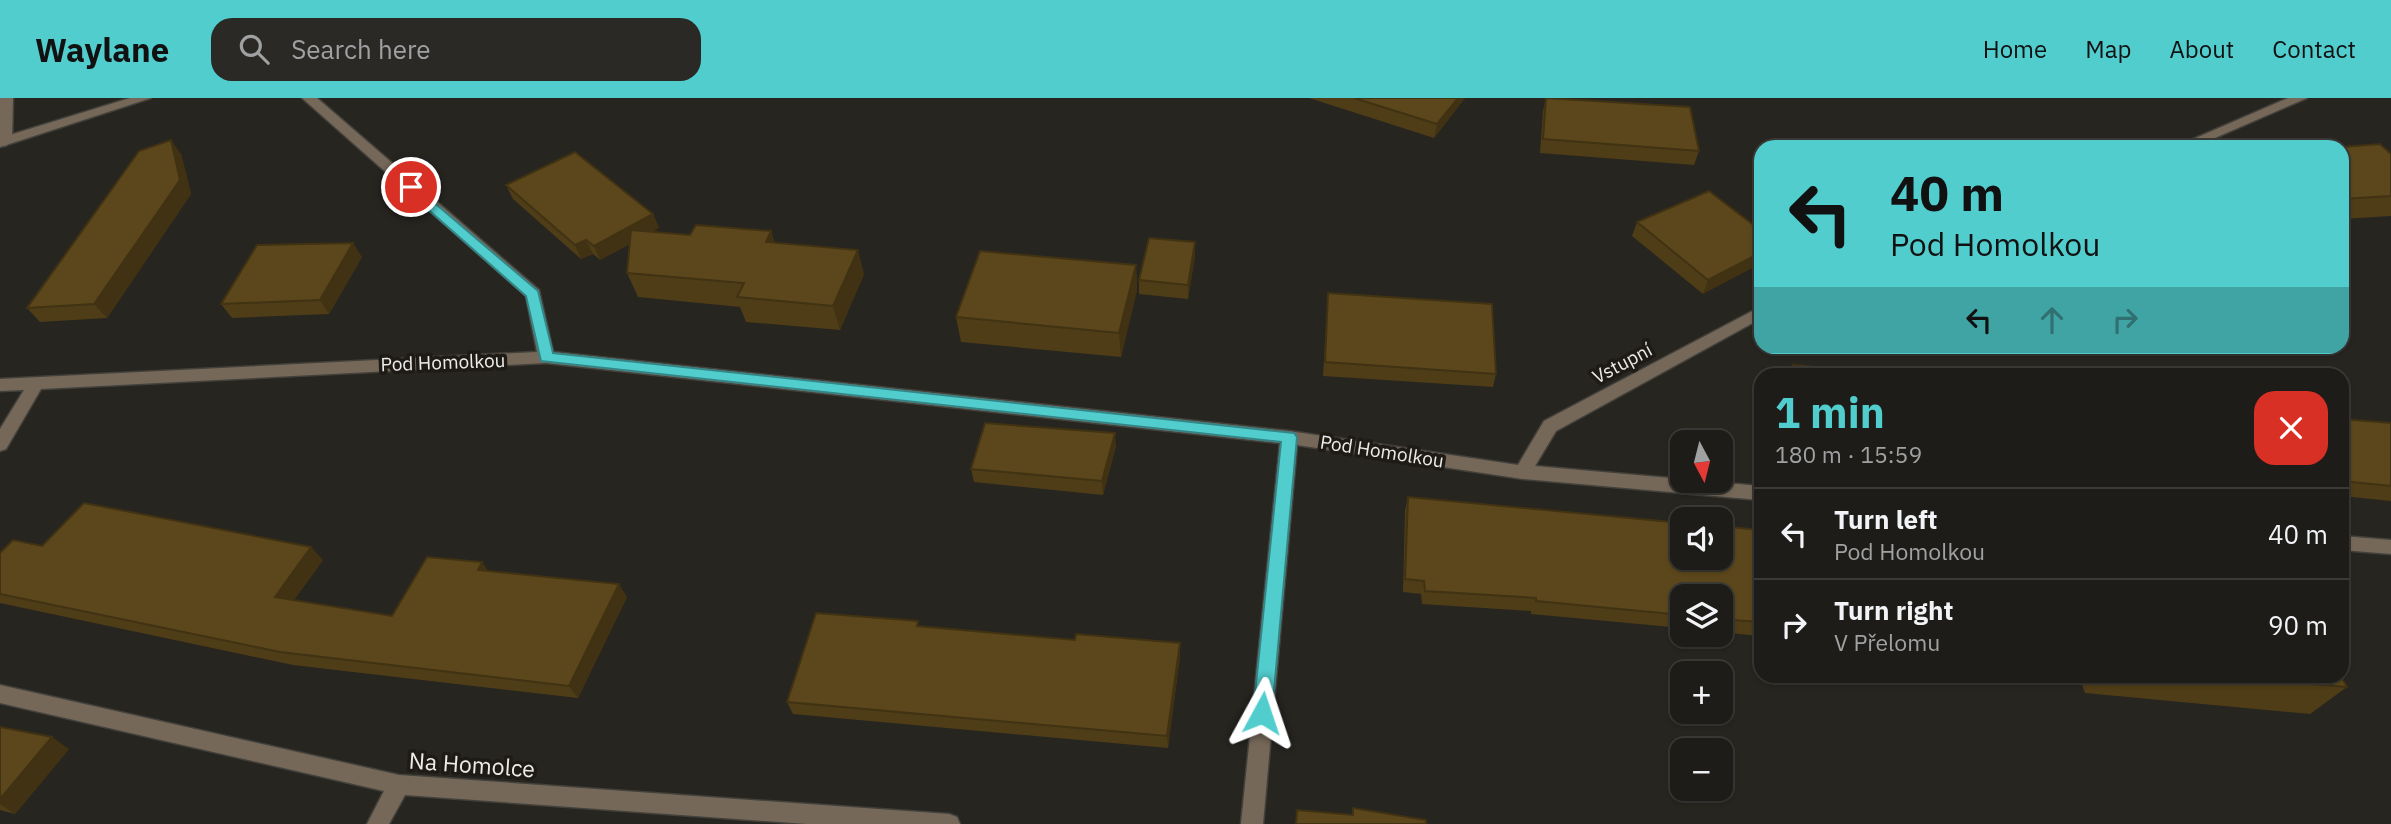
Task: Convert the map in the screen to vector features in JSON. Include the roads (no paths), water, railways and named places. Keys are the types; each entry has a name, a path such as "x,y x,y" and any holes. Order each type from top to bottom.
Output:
{"street":[{"path":"6,98 3,143 144,98"},
{"path":"309,98 533,294 546,358"},
{"path":"2199,140 2300,98"},
{"name":"Vstupní","path":"1523,472 1550,426 1754,315"},
{"name":"Pod Homolkou","path":"0,385 317,367 546,358 1289,437 1523,472 1754,492"},
{"path":"0,444 36,383"},
{"path":"1252,824 1289,437"},
{"path":"2349,544 2391,547"},
{"name":"Na Homolce","path":"0,694 399,785 949,824"},
{"path":"378,824 399,785"}]}
